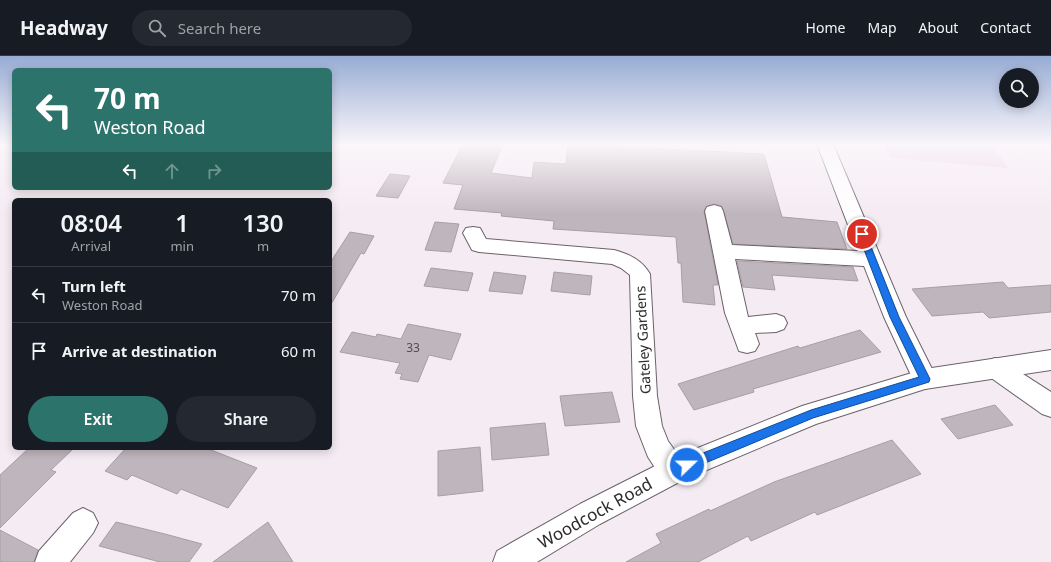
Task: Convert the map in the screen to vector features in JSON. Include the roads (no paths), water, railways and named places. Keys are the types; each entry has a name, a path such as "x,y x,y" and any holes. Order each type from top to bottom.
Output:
{"street":[{"path":"835,168 895,317 925,379"},
{"path":"714,211 743,335 776,323"},
{"name":"Gateley Gardens","path":"473,244 614,257 635,268 640,274 645,396 649,426 657,448 673,470"},
{"path":"723,252 872,259"},
{"name":"Woodcock Road","path":"508,562 590,514 673,470 811,414 925,379 1051,360"},
{"path":"995,368 1051,406"},
{"path":"50,562 83,523"}]}
